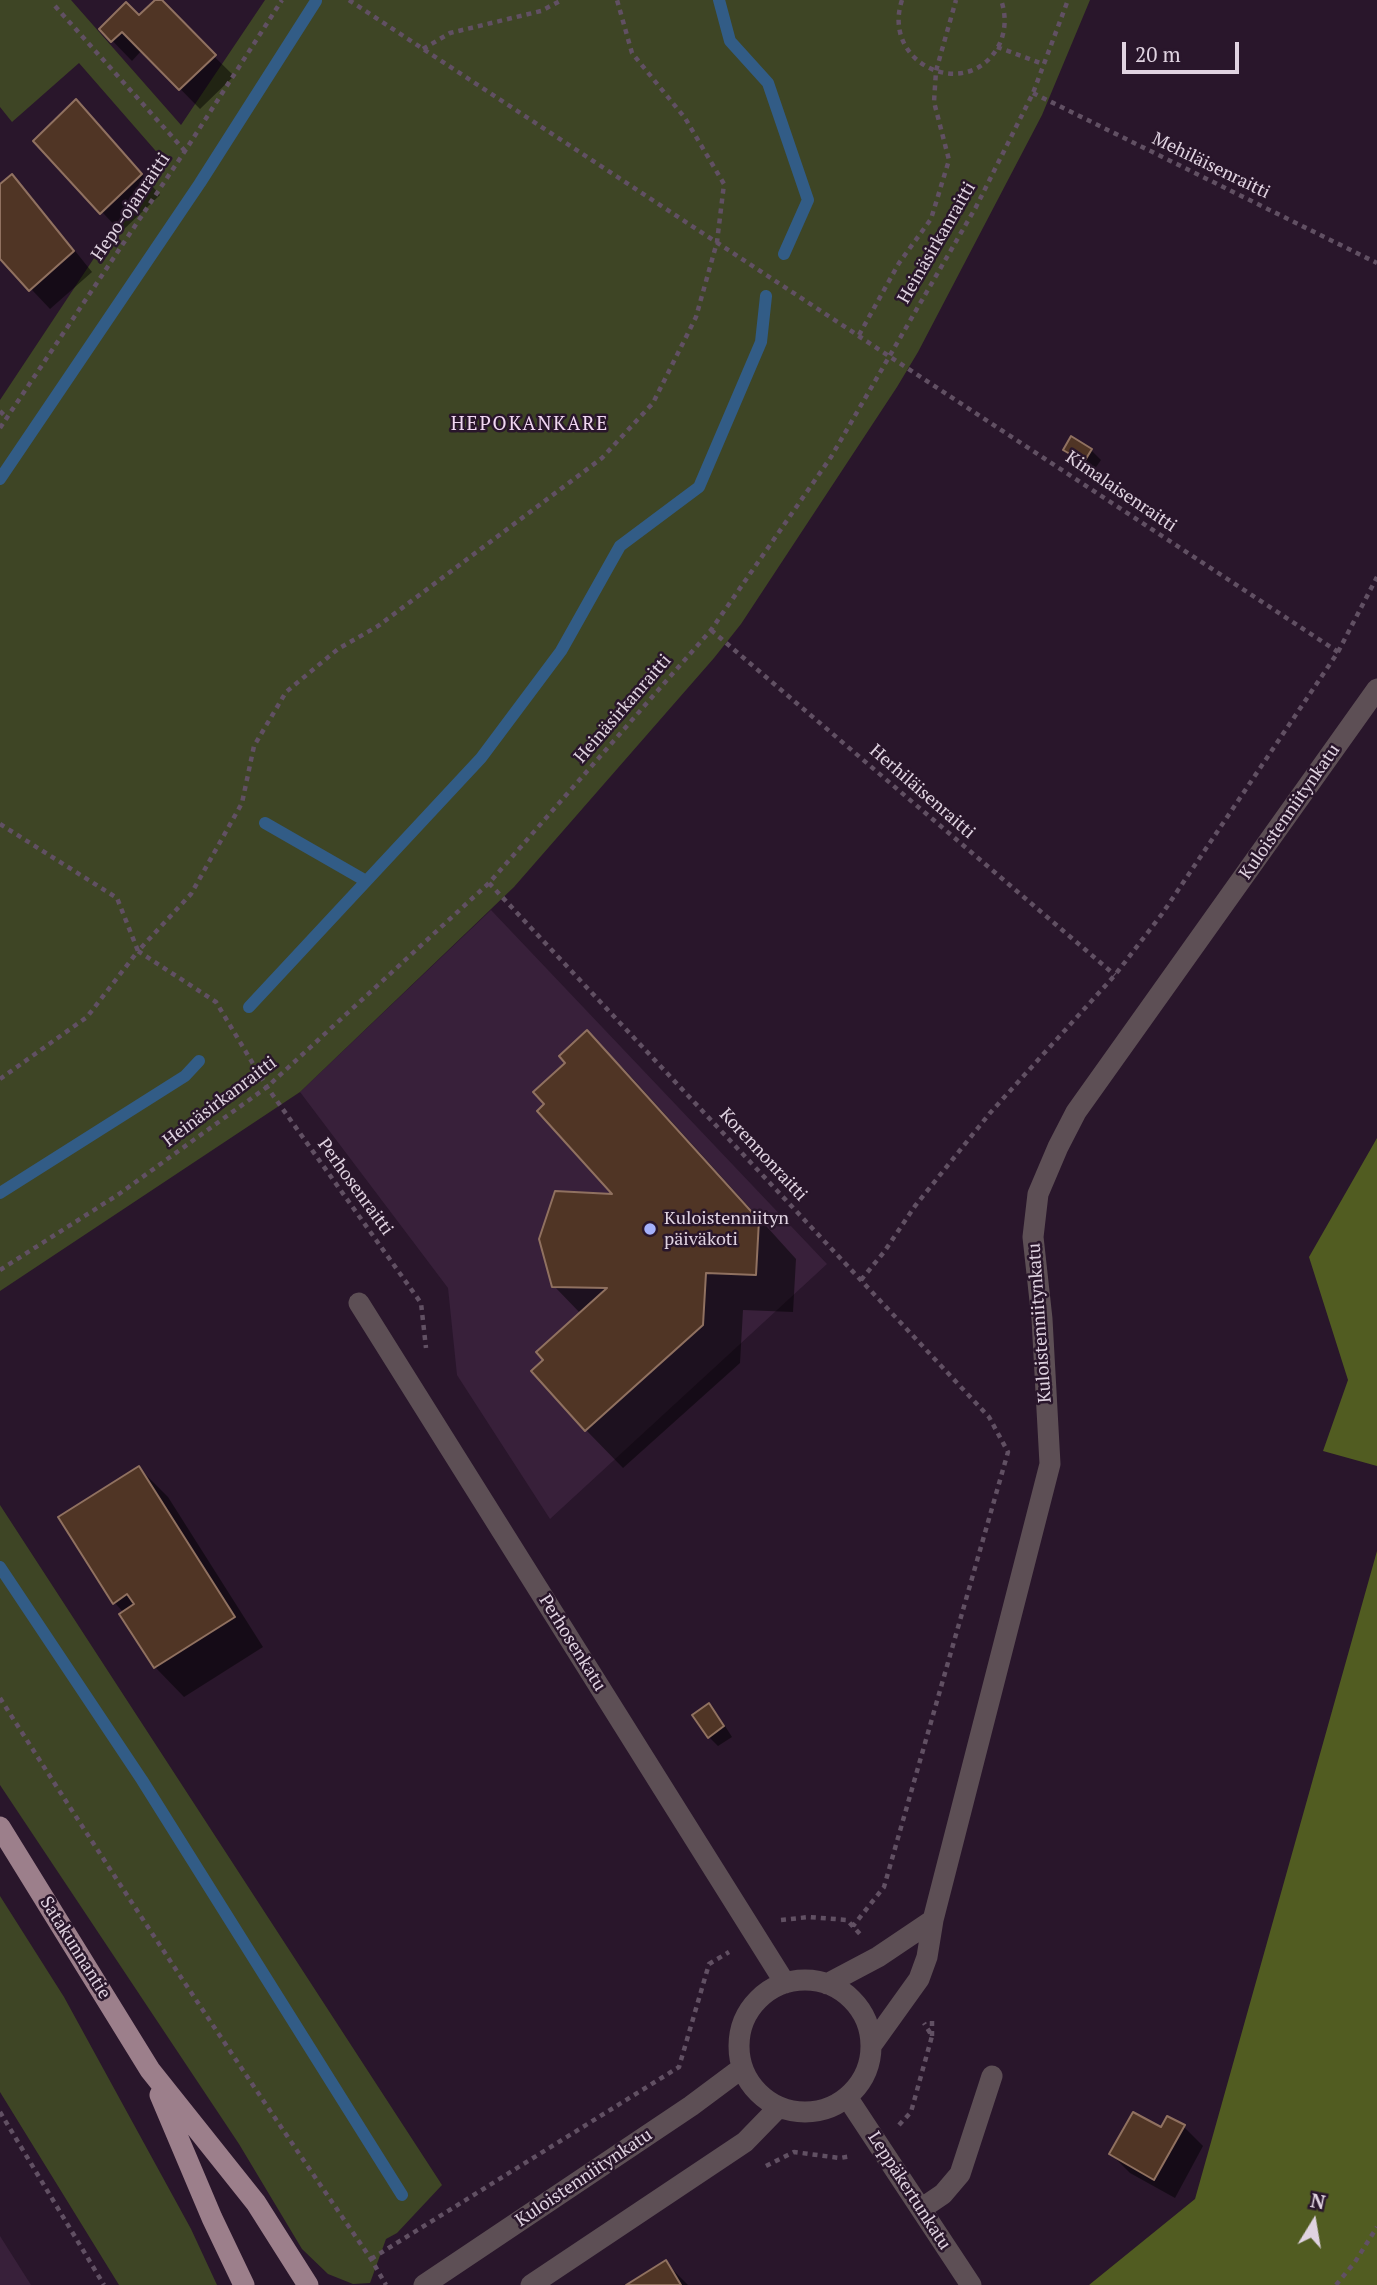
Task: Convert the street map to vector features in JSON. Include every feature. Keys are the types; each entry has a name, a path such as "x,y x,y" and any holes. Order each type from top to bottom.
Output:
{"main road":[{"name":"Satakunnantie","path":"0,1827 150,2070 256,2203 308,2285"},
{"name":"Satakunnantie","path":"150,2070 212,2218 244,2285"}],"street":[{"name":"Kuloistenniitynkatu","path":"871,2046 919,1979 927,1957 933,1920 1050,1464 1042,1319 1032,1237 1038,1194 1076,1112 1377,689"},
{"name":"Perhosenkatu","path":"359,1303 785,1983"},
{"path":"827,1984 878,1956 933,1920"},
{"path":"806,1980 827,1984 846,1994 860,2009 868,2027 871,2046 868,2064 860,2082 847,2096 832,2106 815,2112 779,2107 763,2098 742,2068 739,2047 741,2026 751,2008 766,1992 785,1983 806,1980"},
{"name":"Kuloistenniitynkatu","path":"424,2285 742,2068"},
{"path":"921,2209 943,2194 960,2174 992,2076"},
{"name":"Leppäkertunkatu","path":"847,2096 971,2285"},
{"path":"531,2285 745,2142 779,2107"}],"path":[{"name":"Hepo-ojanraitti","path":"0,428 186,150 282,0"},
{"name":"Kimalaisenraitti","path":"349,0 1338,652"},
{"path":"423,49 450,33 541,11 562,0"},
{"path":"0,1079 87,1017 138,951 191,894 242,803 254,746 286,692 338,649 378,626 602,458 653,403 696,317 717,242 724,184 685,118 632,52 617,0"},
{"path":"902,0 898,14 901,38 913,58 936,71 957,74 969,71 989,58 998,47 1005,15 1000,0"},
{"path":"859,335 899,263 931,219 949,160 934,102 936,71 956,0"},
{"name":"Heinäsirkanraitti","path":"0,1270 119,1194 267,1087 489,883 711,630 831,457 976,207 1032,93 1068,0"},
{"path":"55,6 186,150"},
{"path":"998,47 1043,64"},
{"name":"Mehiläisenraitti","path":"1032,93 1377,264"},
{"path":"0,411 7,418"},
{"path":"861,1280 915,1206 990,1113 1115,975 1162,914 1338,652 1377,577"},
{"name":"Herhiläisenraitti","path":"711,630 1115,975"},
{"path":"0,824 117,898 138,951"},
{"name":"Korennonraitti","path":"489,883 989,1417 1008,1452 884,1887 853,1926"},
{"name":"Perhosenraitti","path":"138,951 216,1002 267,1087 421,1303"},
{"path":"0,1698 116,1881 386,2285"},
{"path":"782,1920 808,1917 847,1920 862,1936"},
{"path":"371,2259 679,2067 709,1964 726,1954"},
{"path":"896,2129 911,2112 932,2036 933,2012"},
{"path":"920,2015 932,2036"},
{"path":"0,2112 103,2285"},
{"path":"761,2169 794,2152 840,2158 858,2155"},
{"path":"1336,2285 1355,2262 1377,2227"}],"shaded area":[{"path":"491,910 827,1264 550,1519 457,1375 448,1288 300,1092"},
{"path":"0,2236 31,2285 0,2285"}],"green space":[{"path":"0,0 71,0 181,125 265,0 1090,0 1042,115 918,352 741,624 714,658 514,887 300,1092 0,1291 0,400 161,157 79,63 12,122 0,107"},
{"path":"1377,1138 1377,1466 1323,1451 1348,1380 1309,1257"},
{"path":"0,1505 442,2185 397,2233 386,2239 370,2283 353,2284 328,2274 302,2249 239,2144 0,1785"},
{"path":"1377,1551 1377,2285 1089,2285 1195,2199"},
{"path":"0,1896 64,1997 191,2229 217,2285 119,2285 0,2092"}],"building":[{"path":"155,0 162,0 216,55 179,90 122,32 111,42 99,29 126,2 139,15"},
{"path":"76,99 142,174 100,214 33,141"},
{"path":"12,174 74,251 29,291 0,259 0,184"},
{"path":"1071,436 1092,449 1084,462 1063,450"},
{"name":"Kuloistenniityn päiväkoti","path":"587,1030 759,1220 756,1275 706,1273 703,1325 585,1431 531,1371 543,1360 536,1352 607,1288 552,1287 539,1239 555,1191 612,1194 537,1111 544,1104 533,1092 565,1063 559,1056"},
{"path":"139,1466 235,1617 154,1668 119,1614 134,1604 127,1594 113,1604 58,1517"},
{"path":"709,1703 724,1726 708,1738 692,1715"},
{"path":"1133,2112 1161,2127 1167,2116 1185,2125 1154,2180 1109,2154"},
{"path":"666,2260 681,2285 626,2285"}],"waterway":[{"path":"719,0 730,41 768,83 808,200 784,254"},
{"path":"0,479 200,183 316,1"},
{"path":"249,1007 481,758 561,651 620,546 699,487 761,342 766,296"},
{"path":"265,823 366,881"},
{"path":"0,1193 185,1076 199,1061"},
{"path":"0,1567 142,1780 402,2195"}],"place":[{"name":"Kuloistenniityn päiväkoti","path":"650,1229"}],"district":[{"name":"HEPOKANKARE","path":"530,425"}]}
